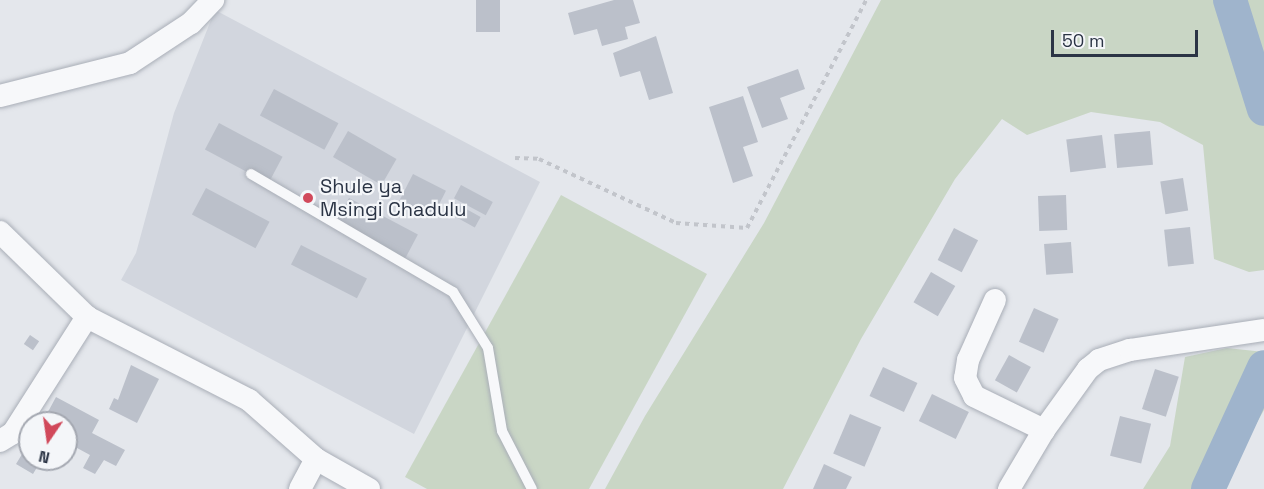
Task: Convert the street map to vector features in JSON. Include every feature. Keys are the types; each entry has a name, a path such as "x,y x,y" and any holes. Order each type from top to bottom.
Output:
{"street":[{"path":"0,96 130,63 191,23 213,0"},
{"path":"0,232 15,250 87,317 249,400 316,459 369,489"},
{"path":"995,300 968,360 965,378 974,396 1044,430"},
{"path":"0,441 13,433 87,317"},
{"path":"1009,489 1044,430 1088,369 1098,360 1130,350 1261,330"},
{"path":"300,489 316,459"}],"lane":[{"path":"251,174 453,292 488,348 502,431 532,489"}],"path":[{"path":"515,158 539,159 676,223 747,228 866,0"}],"shaded area":[{"path":"215,10 540,182 414,434 121,280 136,253 174,113"}],"green space":[{"path":"881,0 1264,0 1264,270 1249,272 1214,259 1203,145 1160,122 1091,112 1027,135 1002,119 955,179 861,339 783,489 605,489 645,416 764,223"},
{"path":"561,195 707,274 589,489 427,489 405,477"},
{"path":"1227,348 1264,352 1264,410 1219,489 1143,489 1170,446 1185,357"}],"building":[{"path":"476,0 500,0 500,32 476,32"},
{"path":"614,0 633,0 640,23 625,27 628,39 602,46 597,29 574,35 568,13"},
{"path":"656,36 673,93 649,100 640,71 620,77 613,53"},
{"path":"798,69 805,89 780,98 788,119 762,128 747,87"},
{"path":"274,89 338,123 324,150 260,115"},
{"path":"743,96 758,142 743,147 753,176 733,183 709,107"},
{"path":"219,123 283,157 268,183 205,149"},
{"path":"348,131 396,159 381,185 333,157"},
{"path":"1150,131 1153,165 1117,168 1114,134"},
{"path":"1102,135 1106,168 1070,172 1066,139"},
{"path":"413,174 446,191 432,218 399,202"},
{"path":"1183,178 1188,211 1165,214 1160,182"},
{"path":"461,185 493,202 486,215 454,198"},
{"path":"206,188 270,222 255,248 192,214"},
{"path":"1066,195 1067,230 1039,231 1038,196"},
{"path":"349,198 418,235 404,261 335,224"},
{"path":"450,200 481,217 475,227 444,210"},
{"path":"1190,227 1194,264 1168,267 1164,230"},
{"path":"954,228 978,240 962,272 938,260"},
{"path":"1071,242 1073,273 1046,275 1044,244"},
{"path":"301,245 367,279 357,298 291,265"},
{"path":"931,272 955,286 938,316 914,302"},
{"path":"1034,308 1059,319 1044,353 1019,342"},
{"path":"30,335 39,341 33,350 24,344"},
{"path":"1009,355 1031,367 1017,392 995,380"},
{"path":"131,365 159,379 137,423 109,409 114,398 118,400"},
{"path":"883,367 917,383 904,412 869,396"},
{"path":"1155,369 1179,377 1166,417 1142,409"},
{"path":"932,394 969,412 956,439 919,421"},
{"path":"56,397 99,420 92,433 125,450 116,466 104,460 95,474 83,468 90,455 78,448 78,411 48,411"},
{"path":"850,414 881,427 864,467 833,454"},
{"path":"1120,416 1151,424 1141,464 1110,456"},
{"path":"824,464 852,477 846,489 813,489"}],"waterway":[{"path":"1230,0 1264,109"},
{"path":"1208,489 1264,367"}],"place":[{"name":"Shule ya Msingi Chadulu","path":"308,198"}]}
